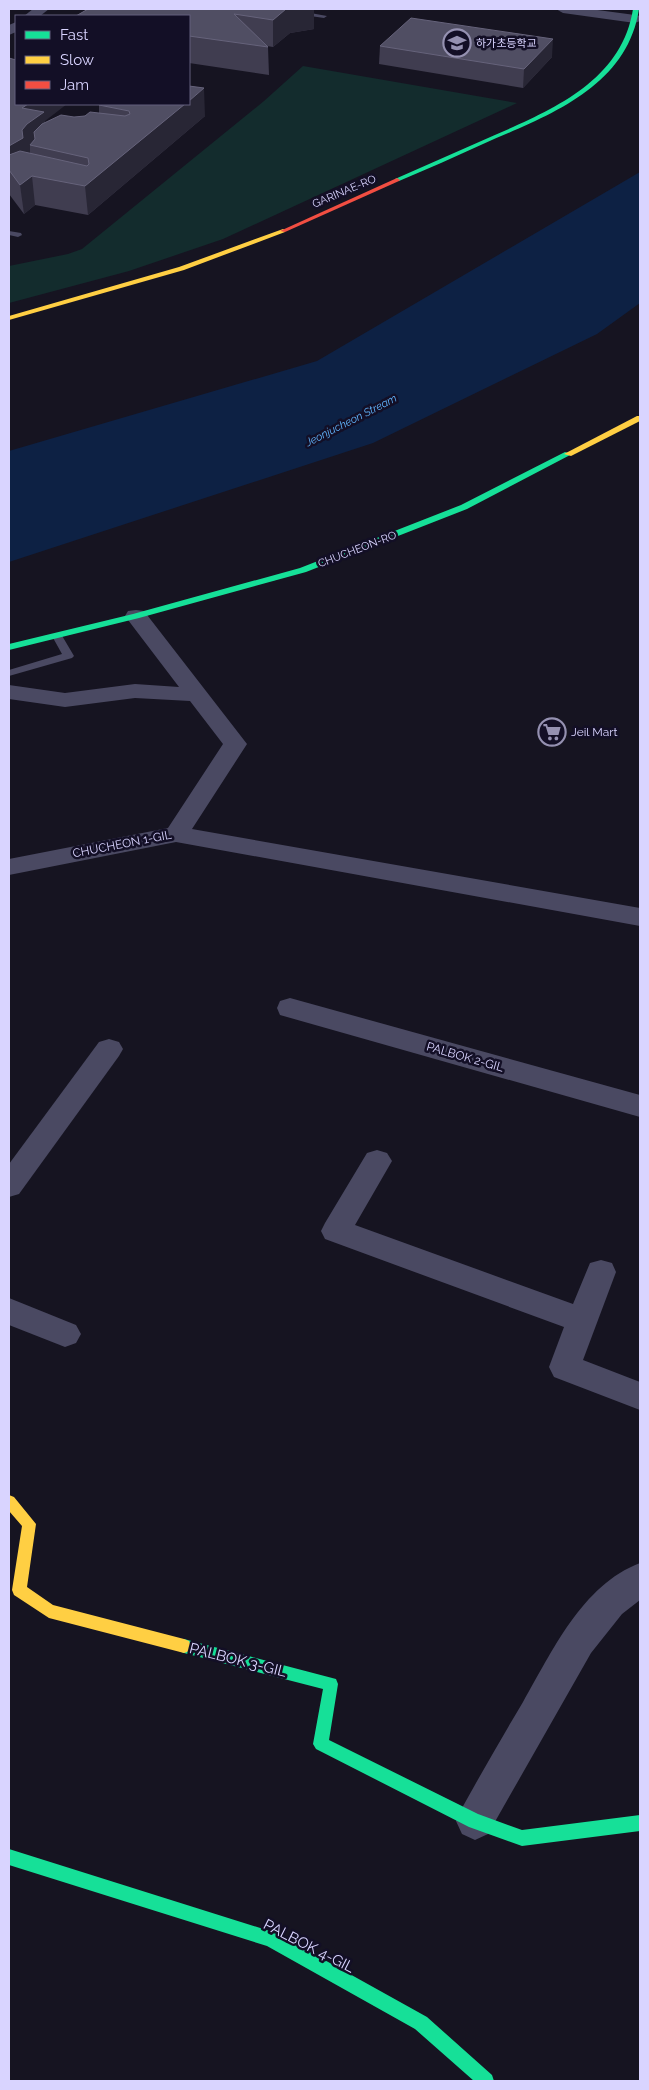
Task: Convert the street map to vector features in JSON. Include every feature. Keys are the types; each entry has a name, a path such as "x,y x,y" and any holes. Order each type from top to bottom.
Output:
{"street":[{"path":"563,9 635,14"},
{"name":"GARINAE-RO","path":"9,318 146,279 257,242 512,131 573,97 610,66 624,50 631,34 635,14"},
{"name":"CHUCHEON-RO","path":"9,647 136,616 304,570 464,507 640,418"},
{"name":"CHUCHEON 1-GIL","path":"9,867 176,834 235,744 136,616"},
{"path":"9,692 65,700 134,691 198,695"},
{"path":"176,834 640,917"},
{"name":"PALBOK 2-GIL","path":"290,1008 640,1106"},
{"path":"9,1186 109,1049"},
{"path":"377,1161 336,1231 583,1321"},
{"path":"601,1272 565,1367 640,1396"},
{"path":"9,1311 65,1334"},
{"name":"PALBOK 3-GIL","path":"9,1501 29,1524 19,1590 49,1611 331,1684 321,1744 475,1821 522,1838 640,1823"},
{"path":"475,1821 578,1641 610,1602 640,1579"},
{"name":"PALBOK 4-GIL","path":"9,1857 270,1939 421,2023 486,2081"}],"lane":[{"path":"276,9 324,16"},
{"path":"9,233 18,235"},
{"path":"9,673 68,656 57,636"}],"green space":[{"path":"303,66 517,103 223,239 129,271 9,303 9,266 68,254 82,249 264,101"}],"water":[{"name":"Jeonjucheon Stream","path":"640,172 640,303 597,334 373,443 9,562 9,451 317,361"}],"building":[{"path":"88,9 286,9 273,20 234,14 268,47 190,36 190,15 78,15"},
{"path":"411,18 553,39 524,69 380,46"},
{"path":"9,58 15,60 15,105 26,105 22,108 44,112 22,130 23,138 9,146"},
{"path":"190,86 204,88 190,100"},
{"path":"99,105 184,105 85,186 32,176 20,185 9,170 9,155 20,151 87,166 89,164 88,158 30,145 35,139 34,132 42,124 61,115 85,116 90,112 125,116 130,114 129,111"}],"traffic: fast":[{"path":"397,180 520,126 580,93 598,79 625,46 631,32 636,9"},
{"path":"9,647 136,616 303,570 464,507 568,454"},
{"path":"184,1646 331,1684 321,1744 475,1821 522,1838 640,1823"},
{"path":"9,1857 270,1939 421,2023 486,2081"}],"traffic: slow":[{"path":"9,318 182,268 250,245 283,231"},
{"path":"568,454 640,418"},
{"path":"9,1501 29,1524 19,1590 49,1611 184,1646"}],"traffic: jam":[{"path":"283,231 397,180"}],"place":[{"name":"하가초등학교","path":"457,43"},
{"name":"Jeil Mart","path":"552,732"}]}
